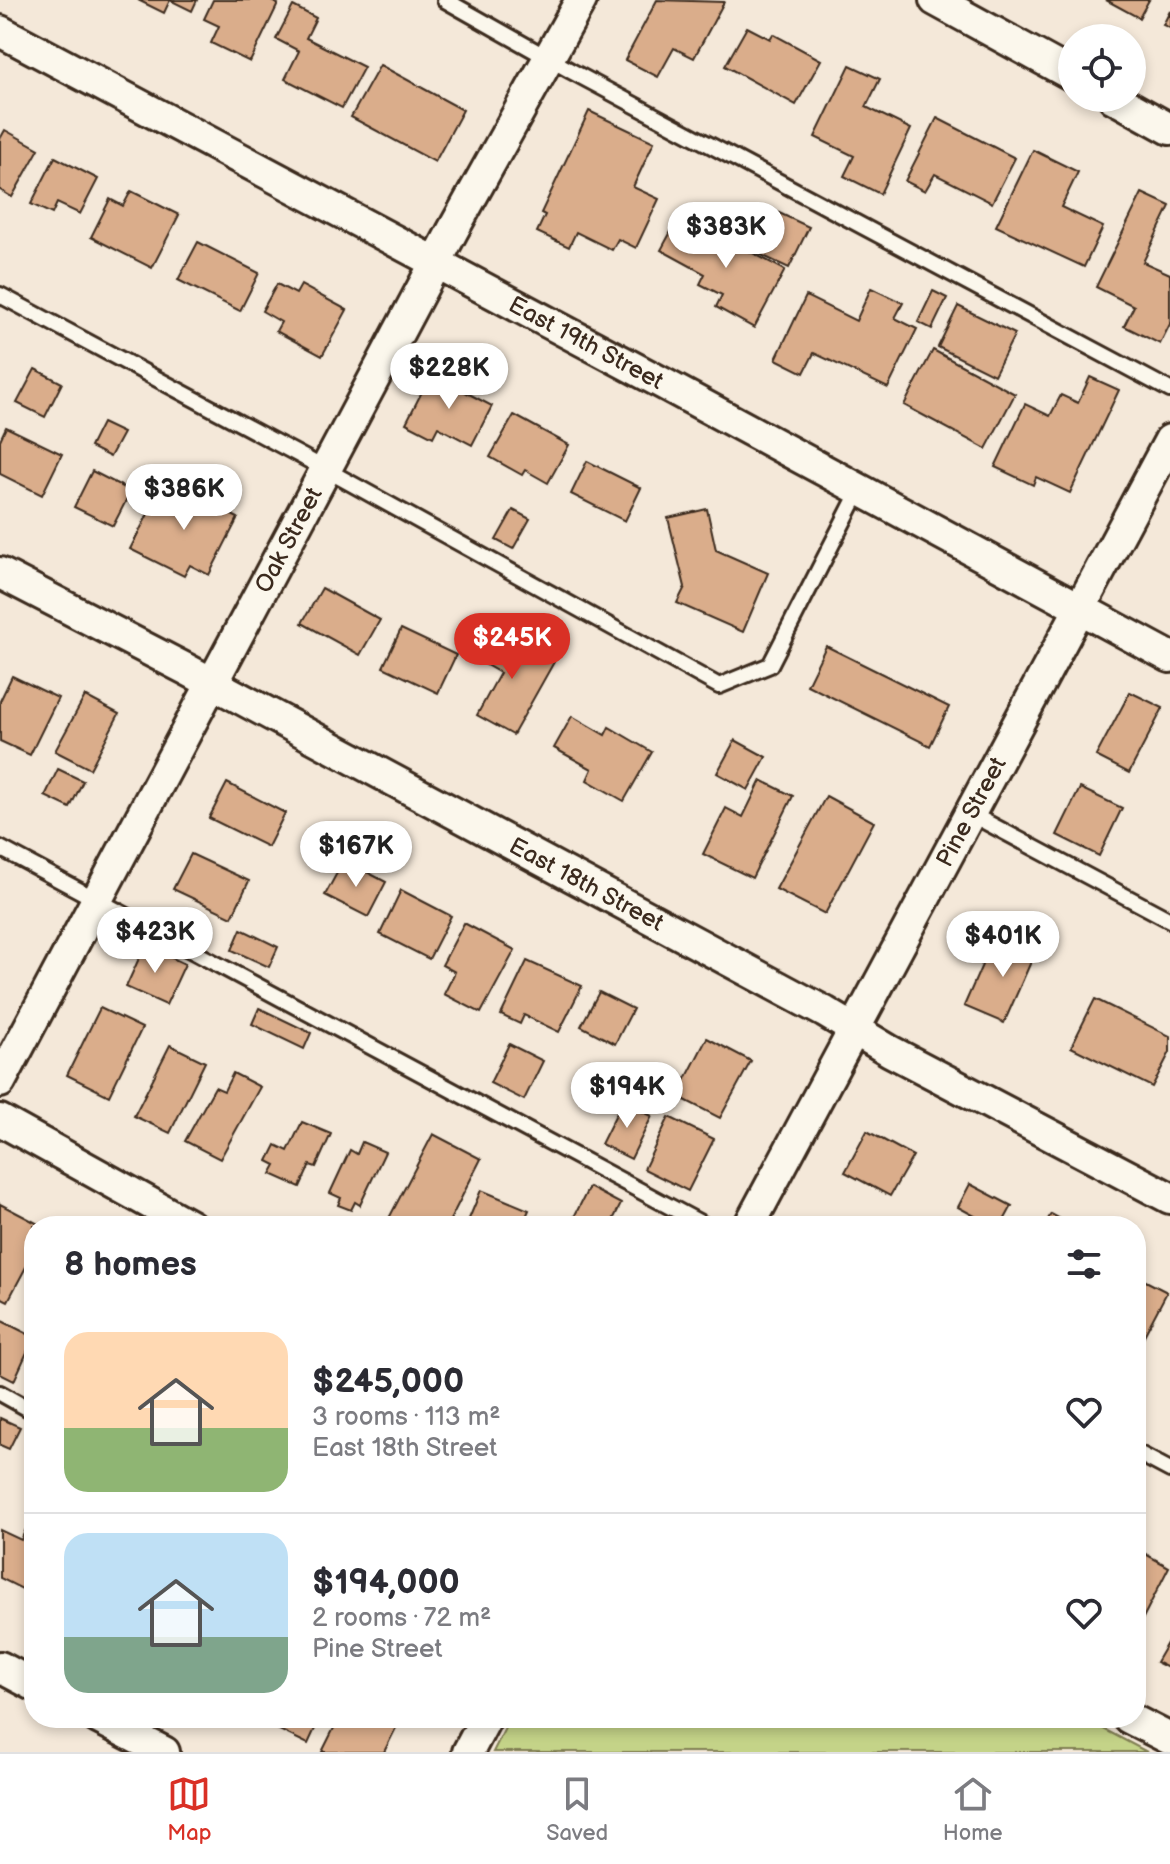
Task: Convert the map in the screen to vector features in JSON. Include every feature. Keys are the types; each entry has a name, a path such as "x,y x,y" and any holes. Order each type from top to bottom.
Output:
{"street":[{"name":"Oak Street","path":"0,1082 436,264 581,0"},
{"path":"935,0 1058,67"},
{"name":"East 19th Street","path":"0,31 1170,657"},
{"path":"1139,112 1170,129"},
{"name":"Pine Street","path":"754,1216 1170,440"},
{"name":"East 18th Street","path":"0,573 1170,1198"},
{"path":"0,1120 173,1216"},
{"path":"0,1667 24,1680"},
{"path":"1146,1727 1170,1739"},
{"path":"117,1728 164,1752"},
{"path":"468,1752 481,1728"}],"lane":[{"path":"445,0 1170,390"},
{"path":"0,295 719,686 770,665 859,491"},
{"path":"969,813 1170,920"},
{"path":"0,848 687,1216"},
{"path":"0,1393 24,1406"},
{"path":"1146,1457 1170,1470"}],"green space":[{"path":"505,1728 1102,1728 1147,1752 493,1752"}],"building":[{"path":"138,0 170,0 164,13"},
{"path":"170,0 197,0 192,11"},
{"path":"213,0 269,0 278,4 250,62 211,43 219,26 204,19"},
{"path":"657,0 724,2 694,58 674,48 658,77 625,60"},
{"path":"1106,0 1149,0 1139,18"},
{"path":"293,6 316,18 306,38 364,67 342,108 285,79 299,51 276,39"},
{"path":"1170,11 1170,28 1163,25"},
{"path":"747,27 770,39 773,34 821,60 796,105 725,66"},
{"path":"380,65 463,110 435,162 351,117"},
{"path":"850,65 880,79 866,107 911,129 880,194 844,176 854,156 815,137"},
{"path":"589,111 654,142 633,187 659,199 636,248 618,239 612,250 576,232 569,247 537,232 545,215 541,213"},
{"path":"937,118 1015,158 992,203 935,174 925,191 905,181"},
{"path":"5,130 39,149 12,197 0,190 0,139"},
{"path":"1033,150 1078,172 1061,207 1103,227 1084,267 996,226"},
{"path":"55,157 98,179 80,214 57,203 52,214 31,204"},
{"path":"131,191 179,215 152,268 91,237 110,199 123,206"},
{"path":"1142,193 1170,206 1143,262 1170,274 1170,324 1160,344 1124,326 1134,306 1096,287"},
{"path":"777,212 809,227 789,268 757,253"},
{"path":"680,215 785,270 754,328 716,307 722,295 700,284 705,274 661,250"},
{"path":"198,242 259,273 240,311 178,280"},
{"path":"277,284 296,294 301,285 347,310 322,356 276,331 281,322 262,311"},
{"path":"871,288 903,303 895,318 917,329 888,388 814,353 804,373 776,359 806,296 856,321"},
{"path":"933,291 947,298 932,329 918,322"},
{"path":"958,306 1015,334 994,375 938,347"},
{"path":"933,350 1015,394 986,449 904,405"},
{"path":"35,369 62,383 45,417 17,403"},
{"path":"431,374 492,406 472,445 438,427 433,437 406,423"},
{"path":"1090,377 1119,390 1070,493 1036,477 1033,485 995,467 1025,404 1050,416 1061,395 1078,403"},
{"path":"514,415 569,445 548,483 525,470 522,475 490,457"},
{"path":"102,423 123,433 110,457 90,447"},
{"path":"6,427 62,454 42,495 0,474 0,440"},
{"path":"587,461 641,488 625,521 571,494"},
{"path":"92,471 131,491 113,526 74,507"},
{"path":"165,481 238,518 209,575 190,565 184,576 130,549"},
{"path":"707,509 716,550 768,573 743,632 677,603 685,587 668,518"},
{"path":"513,510 530,519 513,549 496,540"},
{"path":"322,588 380,620 360,655 302,623"},
{"path":"401,629 456,655 438,693 383,667"},
{"path":"496,631 554,662 513,735 477,715 500,673 479,661"},
{"path":"826,646 949,707 930,746 807,685"},
{"path":"12,676 58,698 30,755 0,741 0,701"},
{"path":"1130,692 1163,708 1129,773 1096,756"},
{"path":"85,696 119,714 90,769 55,751"},
{"path":"572,716 605,735 609,727 652,752 624,801 587,780 592,769 554,748"},
{"path":"735,740 766,757 748,790 717,773"},
{"path":"58,769 83,781 70,808 45,796"},
{"path":"761,780 793,796 752,878 703,854 726,808 743,817"},
{"path":"227,783 285,813 268,847 209,818"},
{"path":"1080,788 1122,808 1099,856 1057,835"},
{"path":"826,796 874,822 825,914 776,889"},
{"path":"191,854 249,881 232,917 173,889"},
{"path":"344,860 386,882 368,917 325,895"},
{"path":"401,890 451,916 429,959 380,934"},
{"path":"464,923 515,950 481,1013 444,994 455,972 442,965"},
{"path":"241,929 278,947 269,967 232,950"},
{"path":"1018,929 1041,939 1004,1023 964,1006 985,958 1001,966"},
{"path":"145,945 185,964 166,1005 126,987"},
{"path":"527,961 582,986 559,1032 524,1015 520,1024 501,1015"},
{"path":"599,992 633,1009 615,1044 581,1026"},
{"path":"1095,999 1170,1036 1170,1052 1152,1087 1071,1047"},
{"path":"100,1008 142,1028 109,1096 67,1075"},
{"path":"259,1008 311,1033 304,1049 252,1024"},
{"path":"707,1038 751,1061 720,1118 677,1096"},
{"path":"509,1044 543,1061 524,1100 490,1083"},
{"path":"170,1045 205,1062 170,1133 134,1116"},
{"path":"233,1073 260,1087 220,1159 185,1141 215,1087 224,1091"},
{"path":"622,1102 652,1116 631,1159 601,1144"},
{"path":"669,1117 714,1139 688,1191 644,1169"},
{"path":"302,1122 331,1134 316,1167 310,1165 300,1187 271,1174 276,1165 268,1161 276,1145 288,1151"},
{"path":"867,1131 913,1156 890,1196 845,1172"},
{"path":"433,1134 481,1159 452,1216 390,1216"},
{"path":"362,1142 385,1152 360,1205 355,1202 351,1210 338,1205 341,1198 330,1193 350,1150 357,1154"},
{"path":"970,1184 1012,1206 1006,1216 975,1216 958,1207"},
{"path":"589,1187 621,1204 615,1216 574,1216"},
{"path":"481,1190 529,1210 526,1216 470,1216"},
{"path":"0,1204 24,1217 24,1271 8,1301 0,1297"},
{"path":"1146,1281 1167,1292 1146,1332"},
{"path":"0,1320 24,1332 24,1359 14,1381 0,1374"},
{"path":"0,1418 20,1427 9,1449 0,1445"},
{"path":"0,1530 21,1540 24,1533 24,1590 0,1578"},
{"path":"1146,1554 1169,1567 1146,1612"},
{"path":"1170,1638 1170,1669 1156,1662"},
{"path":"275,1728 315,1728 308,1744"},
{"path":"334,1728 396,1728 384,1752 322,1752"}]}
